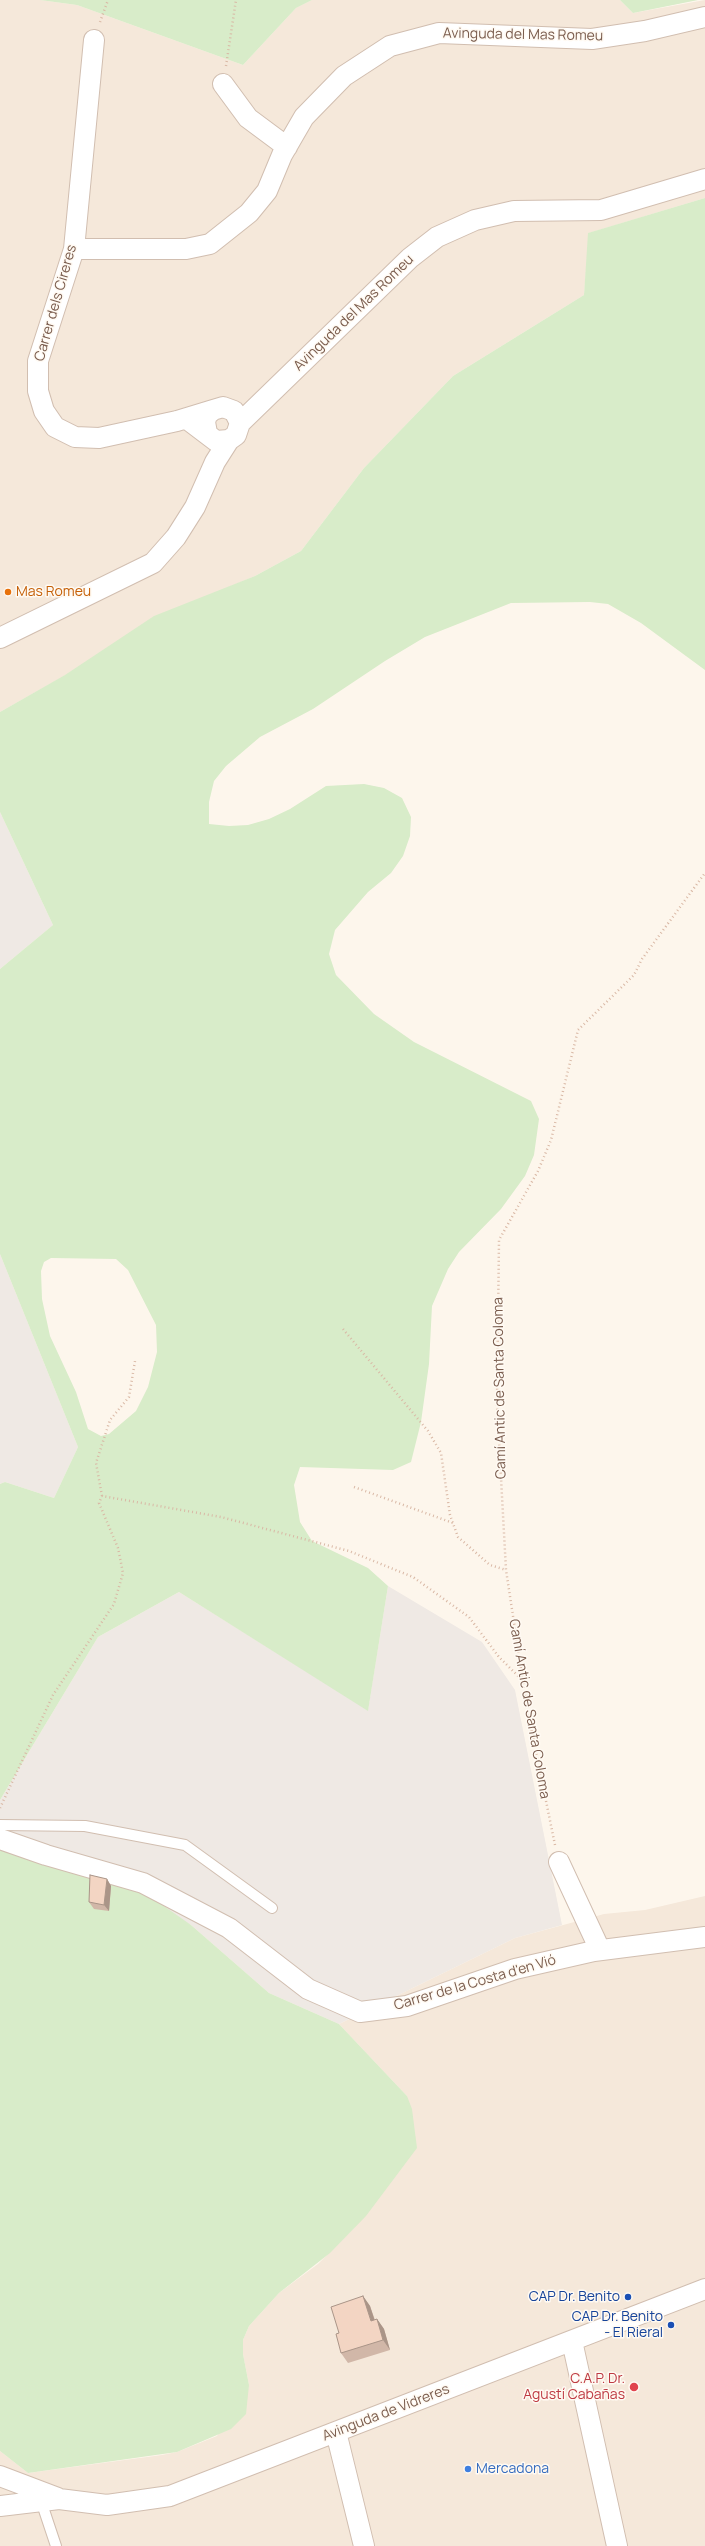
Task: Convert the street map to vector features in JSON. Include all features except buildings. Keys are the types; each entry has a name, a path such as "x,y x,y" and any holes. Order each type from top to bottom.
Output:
{"street":[{"name":"Avinguda del Mas Romeu","path":"74,249 186,249 210,244 249,213 267,191 286,147 304,117 344,76 390,46 439,33 592,39 645,31 705,17"},
{"name":"Carrer dels Cireres","path":"94,40 74,249 38,361 38,391 44,410 55,427 74,437 99,438 187,419 213,410"},
{"path":"223,84 248,118 286,147"},
{"name":"Avinguda del Mas Romeu","path":"237,417 264,401 410,258 437,237 474,220 514,211 602,210 705,179"},
{"path":"0,638 153,563 176,537 194,507 215,462 218,438 205,422 207,415 213,410 223,407 237,417 236,435 218,438 187,419"},
{"name":"Carrer de la Costa d'en Vió","path":"0,1839 46,1856 143,1883 229,1928 308,1989 360,2012 407,2006 515,1969 600,1950 705,1938"},
{"path":"559,1862 600,1950"},
{"name":"Avinguda de Vidreres","path":"0,2506 50,2500 107,2505 170,2496 705,2289"},
{"path":"572,2341 617,2546"},
{"path":"336,2432 364,2546"},
{"name":"Avinguda de Vidreres","path":"0,2476 50,2500"}],"lane":[{"path":"0,1825 85,1826 185,1845 272,1908"},
{"path":"50,2500 56,2546"}],"path":[{"path":"94,40 108,0"},
{"path":"223,84 236,0"},
{"name":"Camí Antic de Santa Coloma","path":"559,1862 522,1680 506,1570 497,1404 499,1240 538,1171 551,1140 578,1030 634,975 642,959 705,873"},
{"path":"343,1328 428,1431 441,1453 453,1523 458,1538 490,1565 506,1570"},
{"path":"0,1808 52,1695 114,1604 123,1573 118,1548 99,1503 102,1496 96,1463 110,1420 129,1397 135,1361"},
{"path":"354,1487 453,1523"},
{"path":"102,1496 221,1517 349,1551 414,1577 469,1617 499,1657 522,1680"}],"shaded area":[{"path":"0,0 40,0 77,5 243,65 296,8 312,0 620,0 633,13 705,0 705,198 589,233 584,295 453,376 364,468 301,551 255,576 205,597 0,712"},
{"path":"0,812 53,925 0,969"},
{"path":"0,1254 78,1447 54,1498 5,1482 0,1484"},
{"path":"388,1586 482,1642 515,1690 562,1925 515,1938 339,2024 269,1993 191,1925 0,1848 0,1800 98,1637 179,1592 368,1710"},
{"path":"705,1896 705,2546 0,2546 0,2451 28,2473 162,2455 177,2452 217,2436 249,2385 243,2354 243,2340 249,2326 279,2293 318,2264 354,2228 407,2096 339,2024 515,1938 604,1914 645,1910"}],"green space":[{"path":"40,0 312,0 296,8 243,65 77,5"},
{"path":"620,0 698,0 633,13"},
{"path":"705,198 705,670 641,623 608,604 590,602 511,603 425,637 385,661 313,709 260,737 226,766 214,781 209,802 209,824 229,826 248,825 269,819 290,809 326,786 364,784 384,788 402,798 411,817 410,836 403,856 391,873 368,892 335,930 329,954 336,975 374,1014 414,1042 531,1101 539,1119 534,1155 525,1176 501,1209 459,1252 448,1269 432,1306 429,1364 421,1422 411,1462 393,1470 300,1467 294,1485 300,1522 312,1541 368,1568 388,1586 368,1711 179,1592 98,1637 0,1800 0,1484 5,1482 54,1498 78,1447 0,1254 0,969 53,925 0,812 0,712 65,675 154,616 255,576 301,551 364,468 453,376 584,295 588,233","holes":["51,1258 116,1259 128,1270 156,1325 157,1352 148,1387 136,1411 109,1434 101,1436 88,1429 76,1392 50,1336 42,1299 41,1271 44,1262"]},
{"path":"0,1848 125,1882 151,1897 191,1925 269,1993 339,2024 407,2096 412,2109 417,2148 366,2216 330,2253 279,2293 249,2326 243,2340 243,2354 249,2385 246,2414 231,2429 177,2452 28,2473 0,2451"}],"place":[{"name":"Mas Romeu","path":"8,592"},
{"name":"CAP Dr. Benito","path":"628,2297"},
{"name":"CAP Dr. Benito - El Rieral","path":"671,2325"},
{"name":"C.A.P. Dr. Agustí Cabañas","path":"634,2387"},
{"name":"Mercadona","path":"468,2469"}]}
